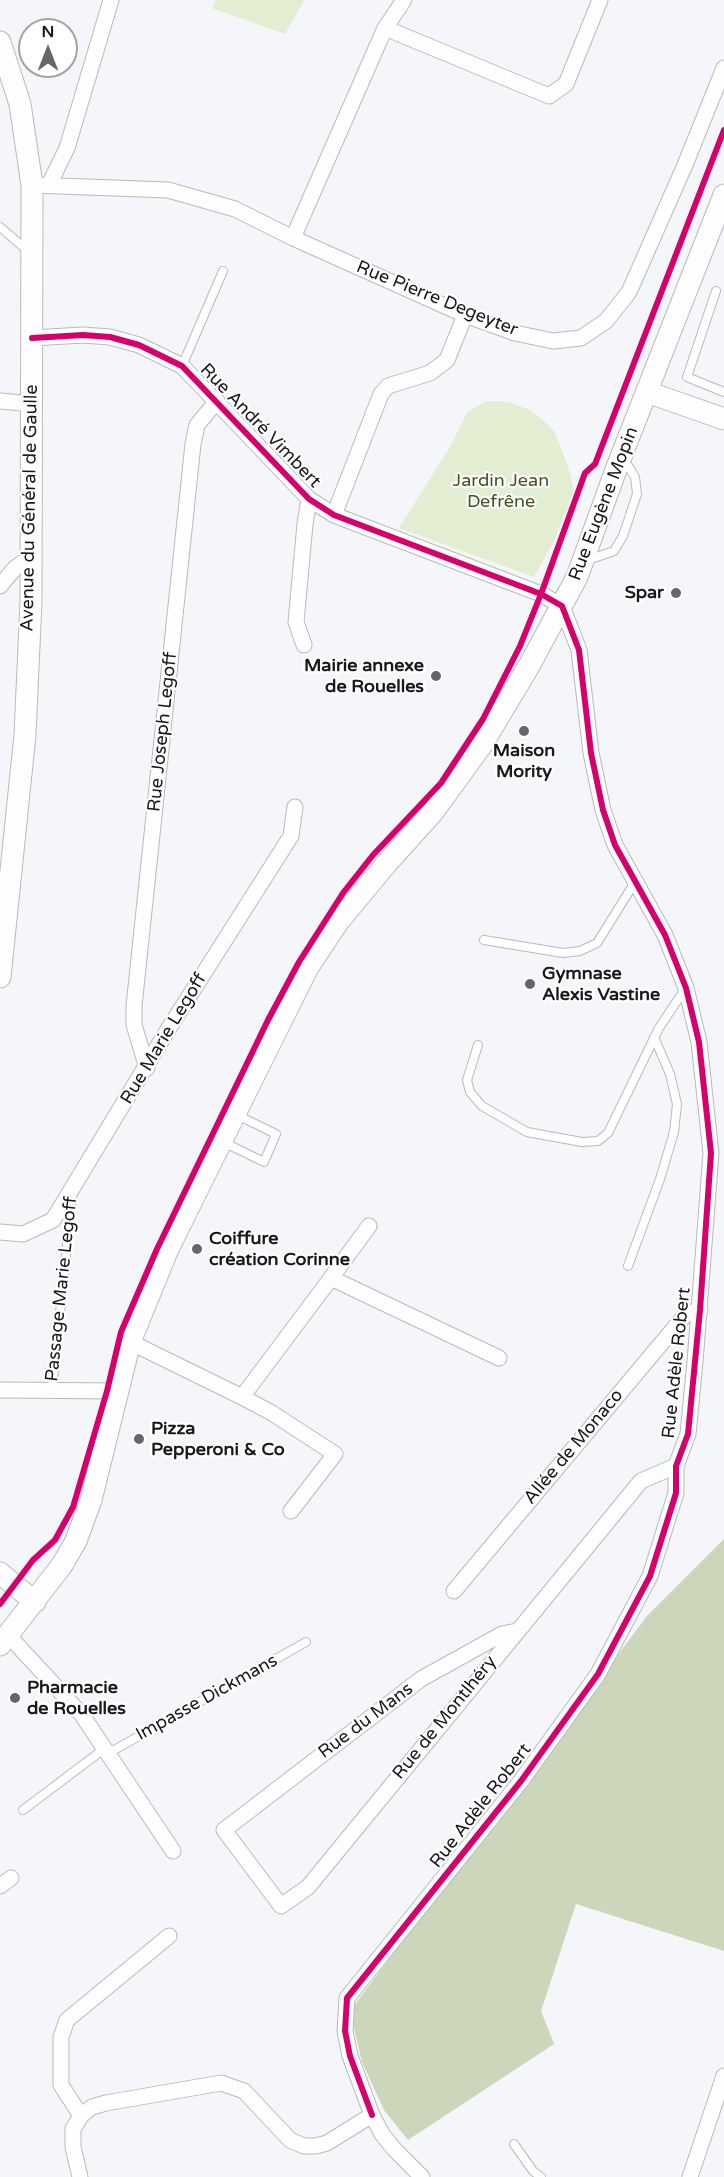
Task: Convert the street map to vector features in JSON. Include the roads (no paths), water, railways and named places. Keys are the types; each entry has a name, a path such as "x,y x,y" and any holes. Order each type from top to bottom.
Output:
{"main road":[{"name":"Avenue du Général de Gaulle","path":"0,42 20,104 31,164 41,185 32,255 31,557 25,735 0,977"},
{"name":"Rue Eugène Mopin","path":"4,1640 62,1565 76,1541 91,1500 130,1342 168,1249 307,969 338,922 433,812 482,746 562,606 584,561 622,456 724,195"},
{"path":"647,392 724,419"},
{"path":"0,1573 35,1602"}],"street":[{"path":"41,185 67,148 111,0"},
{"path":"293,238 385,28 404,0"},
{"path":"385,28 549,96 566,84 600,0"},
{"name":"Rue Pierre Degeyter","path":"41,185 168,190 235,208 293,238 465,315 515,333 553,341 581,338 606,321 629,292 685,165 724,68"},
{"path":"334,515 381,394 388,386 430,373 447,360 465,315"},
{"name":"Rue André Vimbert","path":"32,338 83,335 110,337 139,345 182,366 309,499 334,515 541,594 562,606"},
{"path":"0,400 32,404"},
{"name":"Rue Joseph Legoff","path":"147,1068 134,1025 134,1006 191,455 197,425 217,401"},
{"name":"Rue André Vimbert","path":"304,645 296,622 309,499"},
{"path":"0,586 15,568 31,557"},
{"name":"Rue Adèle Robert","path":"422,2177 394,2149 382,2134 372,2115 350,2056 345,2031 347,1998 521,1781 598,1674 650,1576 676,1493 676,1466 688,1434 700,1310 711,1153 699,1042 686,988 665,935 615,845 603,810 591,753 579,650 562,606"},
{"name":"Rue Marie Legoff","path":"0,1232 23,1234 53,1220 147,1068 169,1028 291,836 295,807"},
{"path":"242,1397 369,1226"},
{"path":"331,1278 499,1358"},
{"name":"Allée de Monaco","path":"454,1591 686,1314 700,1310"},
{"path":"130,1342 272,1413 335,1454 291,1510"},
{"path":"0,1390 118,1391"},
{"name":"Rue de Montlhéry","path":"224,1830 282,1906 308,1887 641,1481 676,1466"},
{"name":"Rue du Mans","path":"224,1830 422,1679 502,1634 518,1631"},
{"path":"4,1640 82,1715 173,1851"},
{"path":"81,2116 61,2085 61,2037 67,2020 169,1936"},
{"path":"690,2177 724,2076"},
{"path":"80,2177 73,2147 73,2129 81,2116 92,2107 106,2103 221,2083 244,2091 290,2140 304,2146 327,2143 372,2115"}],"lane":[{"path":"0,227 32,255"},
{"name":"Rue André Vimbert","path":"182,366 223,271"},
{"path":"716,291 687,377 724,392"},
{"path":"584,561 614,551 623,536 637,494 635,477 622,456"},
{"path":"484,940 563,953 580,951 597,943 635,882"},
{"path":"478,1045 467,1080 470,1092 482,1106 527,1132 582,1142 598,1141 608,1133 654,1037 686,988"},
{"path":"628,1266 660,1179 674,1132 677,1104 670,1074 654,1037"},
{"path":"222,1142 264,1162 276,1134 235,1114"},
{"name":"Passage Marie Legoff","path":"52,1390 73,1187"},
{"name":"Impasse Dickmans","path":"23,1810 106,1751 306,1642"},
{"path":"514,2144 533,2171 541,2177"}],"place":[{"name":"Spar","path":"676,593"},
{"name":"Mairie annexe de Rouelles","path":"436,676"},
{"name":"Maison Mority","path":"524,731"},
{"name":"Gymnase Alexis Vastine","path":"530,984"},
{"name":"Coiffure création Corinne","path":"197,1249"},
{"name":"Pizza Pepperoni & Co","path":"139,1439"},
{"name":"Pharmacie de Rouelles","path":"15,1698"}],"park label":[{"name":"Jardin Jean Defrêne","path":"501,491"}]}
